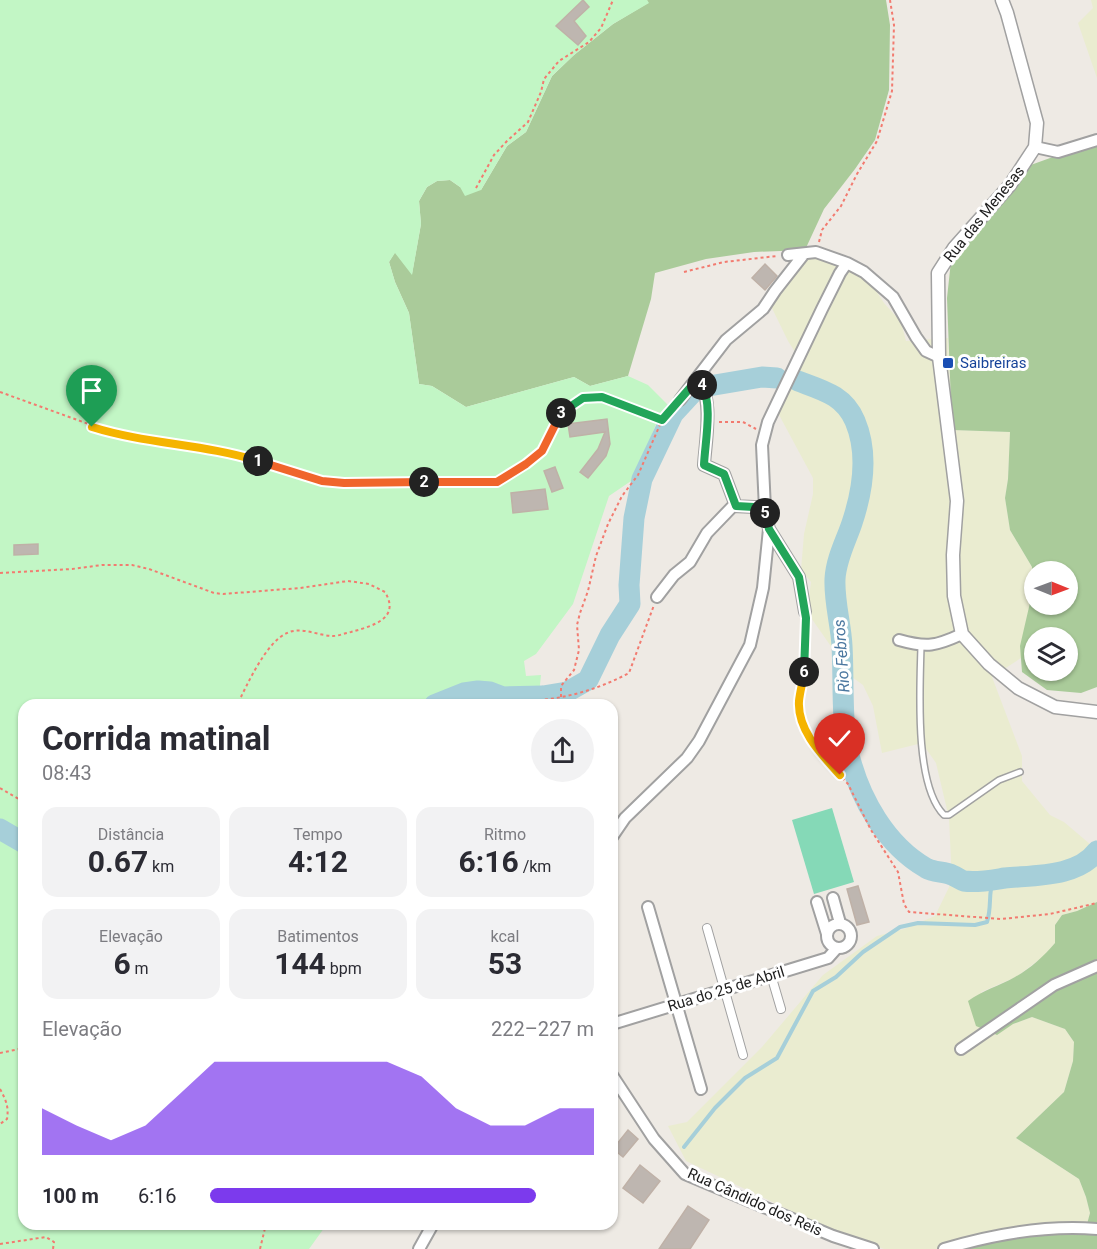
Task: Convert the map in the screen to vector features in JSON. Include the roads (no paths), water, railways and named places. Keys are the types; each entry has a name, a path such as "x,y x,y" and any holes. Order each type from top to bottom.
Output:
{"street":[{"path":"1002,0 1037,123 1035,147 1058,152 1097,140"},
{"name":"Rua das Menesas","path":"962,634 954,596 953,555 957,501 939,357 938,273 954,248 1010,185 1035,147"},
{"path":"788,255 810,253 847,263 864,272 893,297 926,351 939,357"},
{"path":"680,400 698,382 707,362 726,340 763,309 775,291 810,253"},
{"path":"618,828 625,818 687,758 699,741 750,645 763,588 769,529 765,509 762,446 768,422 826,300 847,263"},
{"path":"698,382 706,394 704,465 724,474 736,506"},
{"path":"657,597 674,575 690,562 707,533 733,506 765,509"},
{"path":"769,529 799,577 805,612"},
{"path":"899,640 921,646 943,643 962,634 989,664 1018,688 1055,707 1096,710"},
{"name":"Rua do 25 de Abril","path":"618,1022 828,958 836,949 845,948 852,939 849,928 840,923 833,898"},
{"path":"817,902 829,943 836,949"},
{"path":"648,907 701,1089"},
{"path":"827,934 832,925 840,923"},
{"path":"707,927 743,1055"},
{"path":"961,1049 1054,986 1097,966"},
{"path":"771,975 781,1009"},
{"name":"Rua Cândido dos Reis","path":"618,1084 654,1138 685,1174 832,1236 873,1249"},
{"path":"944,1249 1009,1233 1072,1226 1097,1229"},
{"path":"419,1249 430,1230"},
{"path":"832,1236 848,1249"}],"lane":[{"path":"921,646 920,745 936,807 944,816 949,815 999,780 1020,772"}],"waterway":[{"name":"Rio Febros","path":"449,699 478,691 490,692 503,697 543,696 567,692 588,680 610,635 630,604 629,585 634,518 642,479 673,414 697,388 762,377 777,378"},
{"name":"Rio Febros","path":"798,381 831,395 845,405 855,421 862,446 863,472 859,498 837,564 835,588 842,646 846,743 860,788 877,819 887,834 912,858 929,870 949,874 964,881 1055,873 1079,866 1097,851"},
{"name":"Rio Febros","path":"0,829 18,840"},
{"path":"684,1147 715,1108 745,1078 777,1058 813,991 836,977 863,952 900,927 918,923 975,925 987,922 993,880"}],"place":[{"name":"Saibreiras","path":"948,363"}]}
